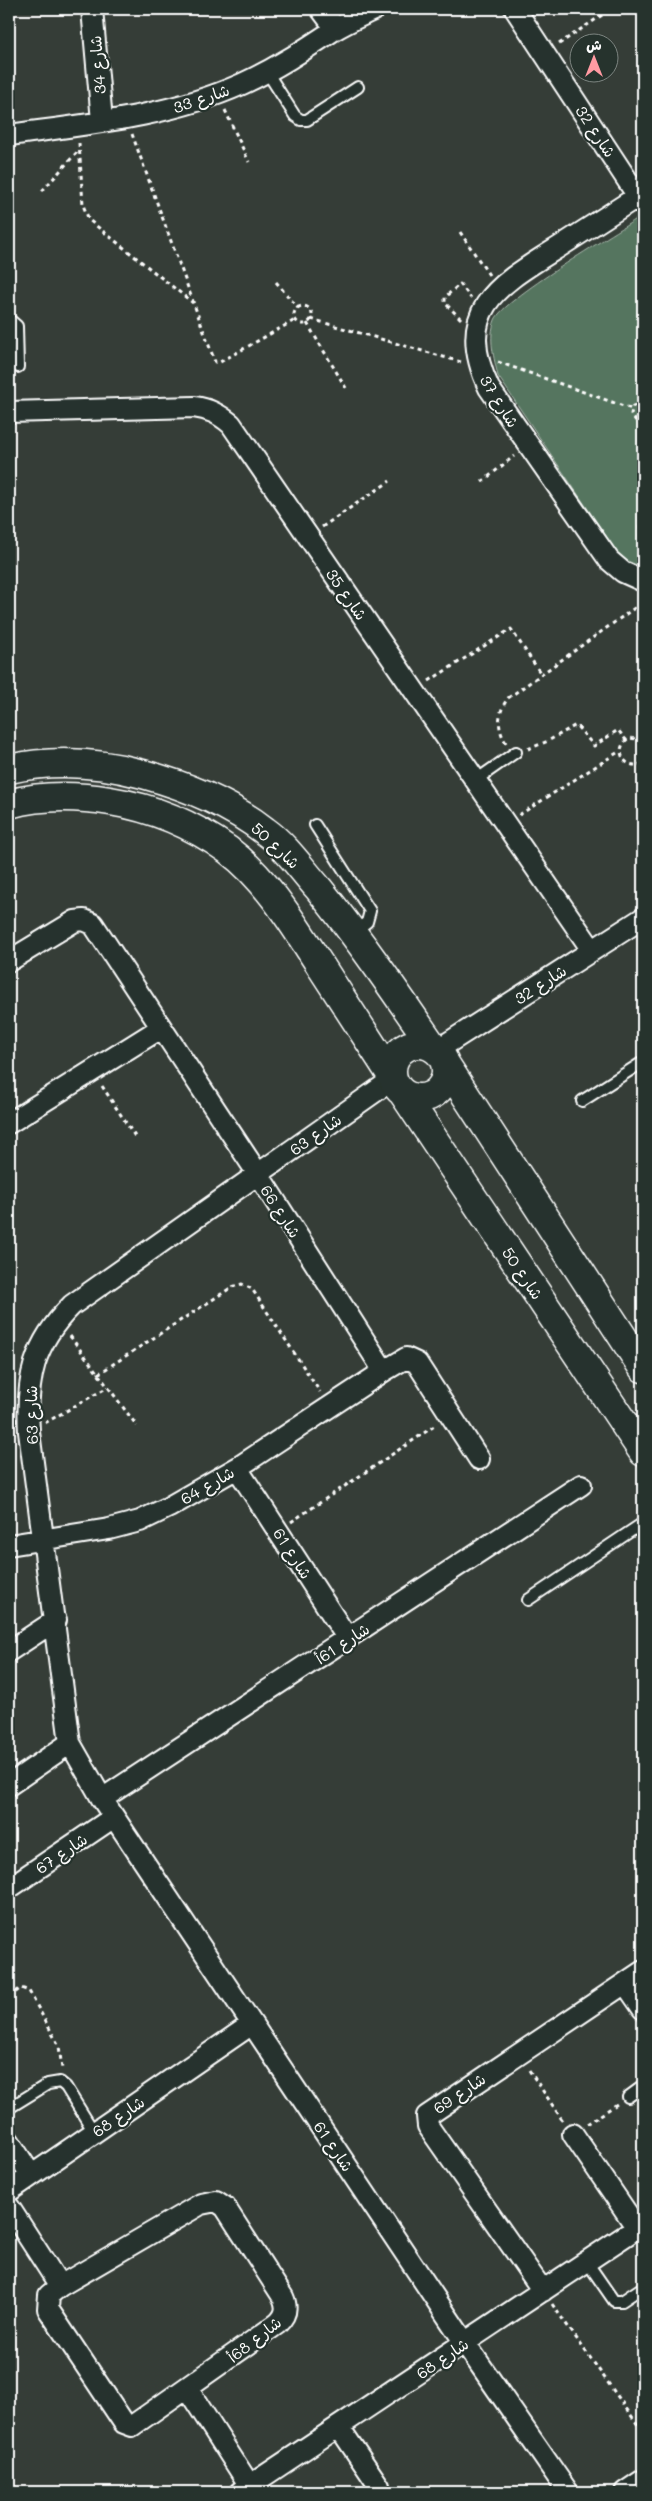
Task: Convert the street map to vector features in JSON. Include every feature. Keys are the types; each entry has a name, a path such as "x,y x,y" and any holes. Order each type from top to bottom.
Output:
{"street":[{"name":"شارع 34","path":"92,9 102,122"},
{"path":"321,9 336,29"},
{"name":"شارع 33","path":"9,135 127,119 173,108 218,94 267,72 336,29 374,9"},
{"name":"شارع 32","path":"515,9 642,199"},
{"name":"شارع 37","path":"641,581 623,572 609,560 489,388 478,361 477,334 482,312 498,288 642,199"},
{"name":"شارع 35","path":"9,412 194,407 207,409 220,415 231,424 592,950"},
{"name":"شارع 50","path":"9,769 29,765 71,762 113,766 192,789 230,807 267,831 297,862 354,933 439,1055 643,1368"},
{"name":"شارع 50","path":"9,804 53,798 94,799 143,807 188,824 229,851 263,886 290,920 396,1083 642,1448"},
{"name":"شارع 32","path":"439,1055 592,950 643,918"},
{"name":"شارع 66","path":"9,961 75,922 84,920 93,924 258,1174 384,1372"},
{"path":"9,1123 161,1028"},
{"path":"419,1043 439,1055 444,1081 434,1093 419,1098 396,1083 394,1060 404,1048 419,1043"},
{"name":"شارع 63","path":"102,1799 70,1743 56,1620 29,1432 28,1390 33,1364 43,1341 57,1320 72,1305 258,1174 396,1083"},
{"path":"384,1372 402,1360 414,1360 479,1459"},
{"name":"شارع 64","path":"9,1545 109,1529 140,1521 169,1508 237,1468 384,1372"},
{"name":"شارع 61","path":"237,1468 348,1639"},
{"name":"شارع 61أ","path":"102,1799 581,1485"},
{"path":"9,1651 56,1620"},
{"path":"9,1785 70,1743"},
{"name":"شارع 61","path":"102,1799 465,2343 568,2492"},
{"name":"شارع 67","path":"9,1888 114,1817"},
{"name":"شارع 69","path":"543,2291 426,2122 429,2113 643,1971"},
{"path":"625,1983 643,2009"},
{"name":"شارع 68","path":"9,2191 252,2024"},
{"path":"572,2134 641,2230"},
{"path":"9,2141 31,2175"},
{"name":"شارع 68أ","path":"216,2201 225,2206 283,2297 286,2309 285,2314 277,2324 187,2388 134,2425 124,2423 48,2309 49,2295 60,2286 206,2202 216,2201"},
{"path":"9,2207 60,2286"},
{"name":"شارع 68","path":"245,2489 587,2262 641,2230"},
{"path":"187,2388 245,2489"},
{"path":"339,2427 379,2486 380,2492"},
{"path":"625,2492 643,2480"}],"lane":[{"path":"267,72 296,118 301,120 306,120 358,87"},
{"path":"9,319 17,326 18,367"},
{"path":"476,780 516,752"},
{"path":"315,825 370,911 366,922 354,933"},
{"path":"582,1101 643,1062"},
{"path":"528,1600 643,1523"},
{"path":"9,2108 48,2084 60,2082 66,2087 94,2132"},
{"path":"628,2097 643,2086"},
{"path":"587,2262 614,2301 622,2301 643,2287"}],"path":[{"path":"545,54 608,11"},
{"path":"218,94 249,162"},
{"path":"127,119 214,361 218,363 295,320"},
{"path":"78,125 83,205 89,220 193,303"},
{"path":"42,191 80,150"},
{"path":"632,410 642,403 642,199"},
{"path":"460,232 498,288"},
{"path":"276,282 298,308"},
{"path":"477,334 445,303 444,299 460,284 482,312"},
{"path":"298,308 302,307 310,311 309,321 346,388"},
{"path":"295,320 295,311 298,308"},
{"path":"295,320 303,324 309,321 478,361 632,410"},
{"path":"632,410 633,418 642,421 641,581"},
{"path":"482,482 529,445"},
{"path":"308,537 390,481"},
{"path":"626,740 617,730 594,746 576,725 548,741 516,752 502,737 499,716 508,698 643,602"},
{"path":"414,690 510,628 541,674"},
{"path":"506,824 620,751 626,740 635,737 643,740"},
{"path":"620,751 621,757 629,764 635,766 643,762"},
{"path":"93,1071 136,1138"},
{"path":"98,1374 232,1287 242,1284 252,1289 330,1407"},
{"path":"57,1320 137,1426"},
{"path":"29,1432 108,1387"},
{"path":"278,1531 451,1415"},
{"path":"9,1997 21,1988 29,1991 59,2046 62,2064 60,2082"},
{"path":"518,2054 572,2134 628,2097"},
{"path":"543,2291 643,2432"}],"green space":[{"path":"638,218 643,226 643,568 621,558 498,376 492,341 495,320 502,310 517,297 560,267"}]}
